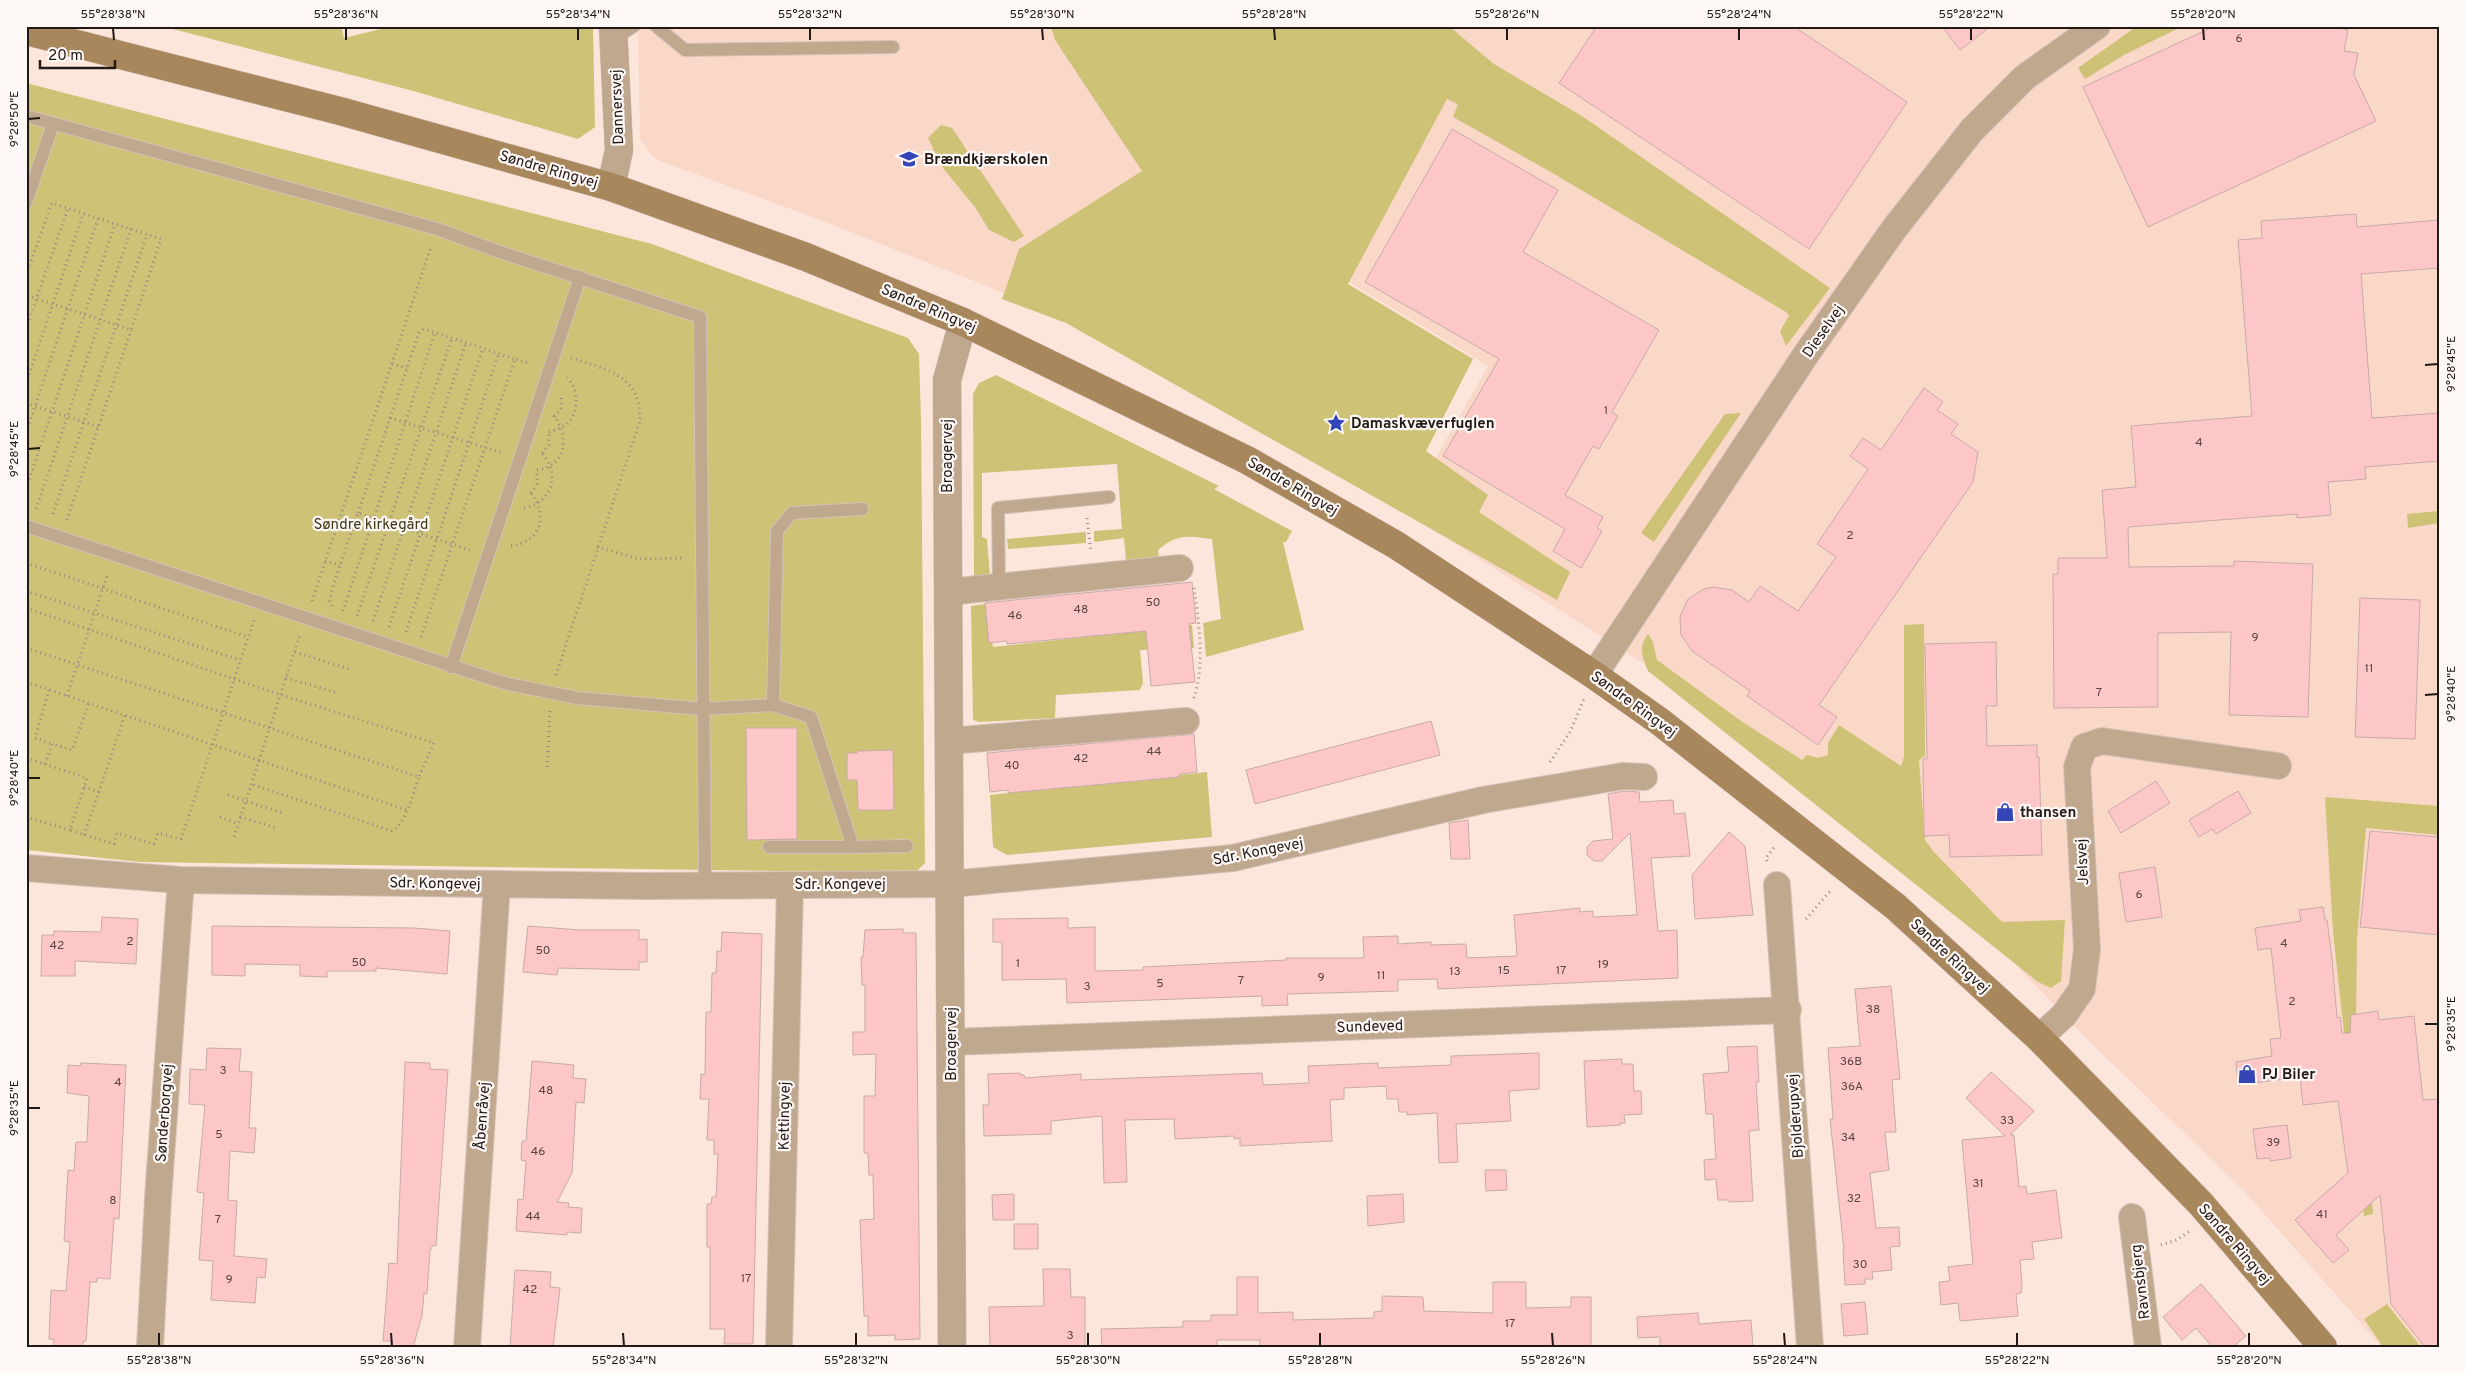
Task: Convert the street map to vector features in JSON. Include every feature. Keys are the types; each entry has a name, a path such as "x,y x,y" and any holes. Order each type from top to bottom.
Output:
{"main road":[{"name":"Søndre Ringvej","path":"26,31 340,111 611,187 806,257 963,322 1247,460 1396,544 1594,675 1659,721 1793,824 1896,907 2039,1038 2210,1214 2323,1347"}],"street":[{"name":"Dieselvej","path":"1594,675 1803,360 1894,229 1972,130 2025,77 2088,28"},
{"name":"Dannersvej","path":"611,187 619,150 620,31"},
{"name":"Broagervej","path":"952,1347 947,380 963,322"},
{"path":"948,592 1180,568"},
{"path":"949,741 1186,721"},
{"name":"Jelsvej","path":"2039,1038 2064,1015 2082,989 2087,949 2077,767 2084,747 2102,741 2278,766"},
{"name":"Sdr. Kongevej","path":"26,868 181,880 497,884 950,884 1232,858 1483,800 1622,776 1644,777"},
{"name":"Sønderborgvej","path":"150,1347 158,1198 181,880"},
{"name":"Åbenråvej","path":"467,1347 497,884"},
{"name":"Kettingvej","path":"779,1347 790,885"},
{"name":"Bjolderupvej","path":"1777,885 1788,1010 1810,1347"},
{"name":"Sundeved","path":"951,1042 1788,1010"},
{"name":"Ravnsbjerg","path":"2132,1216 2148,1347"}],"lane":[{"path":"656,26 685,50 893,47"},
{"path":"26,116 437,229 700,317 705,885"},
{"path":"26,204 52,124"},
{"path":"451,667 580,278"},
{"path":"999,587 998,508 1109,497"},
{"path":"773,705 777,531 792,513 862,509"},
{"path":"26,526 504,683 577,698 702,709 773,705 811,717 853,847"},
{"path":"770,847 907,846"}],"path":[{"path":"26,275 52,203 162,239 68,520 31,508"},
{"path":"26,329 68,208"},
{"path":"26,384 51,304 83,214"},
{"path":"26,433 98,219"},
{"path":"26,489 115,224"},
{"path":"36,510 131,229"},
{"path":"234,836 437,229"},
{"path":"52,515 147,234"},
{"path":"26,295 131,330"},
{"path":"430,641 333,608 330,602 340,565 419,333 424,329 435,332 515,359 561,372 570,380 575,392 576,404 573,415 562,428 549,432 539,432 530,429"},
{"path":"343,611 435,332"},
{"path":"357,616 452,338"},
{"path":"373,621 466,343"},
{"path":"388,627 483,348"},
{"path":"406,632 498,353"},
{"path":"547,767 551,693 560,659 640,421 637,396 622,377 555,353"},
{"path":"421,638 515,359"},
{"path":"392,364 407,368"},
{"path":"26,403 99,427"},
{"path":"390,418 485,448 537,470 550,466 561,455 565,437 562,428 553,415 537,407"},
{"path":"541,453 548,446 549,432"},
{"path":"505,505 522,508 539,503 548,492 551,484 550,466 541,453 524,445"},
{"path":"530,493 536,484 537,470"},
{"path":"492,543 501,546 516,546 532,538 540,523 539,503 530,493 512,483"},
{"path":"1085,499 1094,577"},
{"path":"358,513 488,556"},
{"path":"597,546 639,559 701,557"},
{"path":"468,560 471,550"},
{"path":"68,696 114,555"},
{"path":"325,561 340,565"},
{"path":"26,563 248,637"},
{"path":"1180,568 1193,579 1199,620 1198,685 1186,721"},
{"path":"26,591 240,660"},
{"path":"26,817 114,844 117,832 154,844 158,833 181,839 259,603"},
{"path":"26,608 281,695 434,743 407,810 398,829 392,832 251,784"},
{"path":"26,648 419,777"},
{"path":"294,652 349,669"},
{"path":"1549,763 1570,732 1594,675"},
{"path":"286,678 338,693"},
{"path":"26,682 407,810"},
{"path":"49,690 35,738 52,744 72,750 89,703"},
{"path":"84,835 125,715"},
{"path":"45,764 52,744"},
{"path":"26,758 87,778 70,830"},
{"path":"84,787 99,792"},
{"path":"228,795 282,812"},
{"path":"220,817 238,824"},
{"path":"240,817 276,828"},
{"path":"1777,885 1766,858 1793,824"},
{"path":"1782,942 1818,906 1848,869"},
{"path":"2137,1253 2177,1240 2210,1214"}],"shaded area":[{"name":"Brændkjærskolen","path":"638,26 1371,26 1019,249 1004,293 831,224 660,161 652,156 640,139"},
{"path":"1447,26 2439,26 2439,1347 2382,1347 2244,1191 2093,1045 1947,894 1660,674 1405,512 1488,366 1340,277"}],"green space":[{"path":"161,26 341,26 344,38 393,26 593,26 595,127 578,139 410,90"},
{"path":"1051,26 1449,26 1494,64 1582,116 1830,288 1786,346 1780,331 1789,316 1786,312 1556,175 1453,117 1458,104 1447,99 1348,284 1473,359 1426,451 1488,495 1479,512 1570,572 1557,600 1066,323 1002,299 1019,249 1142,171 1055,40"},
{"path":"2137,26 2183,26 2124,55 2085,79 2078,68"},
{"name":"Søndre kirkegård","path":"26,83 652,244 908,338 919,354 925,863 915,873 141,862 26,850"},
{"path":"941,125 952,128 1024,236 1014,242 989,230 975,207 942,167 928,138"},
{"path":"996,375 1219,486 1214,489 1292,531 1286,542 1283,542 1304,630 1206,657 1203,623 1221,619 1212,539 1178,538 1158,550 1159,557 1126,560 1124,538 1094,542 1094,531 1122,529 1117,464 982,473 982,537 987,539 990,576 974,576 973,394 979,383"},
{"path":"1741,413 1654,542 1641,533 1725,414"},
{"path":"2439,511 2439,523 2408,528 2407,514"},
{"path":"1086,532 1086,543 1008,549 1007,539"},
{"path":"985,604 993,647 1192,625 1194,648 1140,650 1143,683 1140,690 1056,695 1055,718 979,722 973,720 971,606"},
{"path":"1924,624 1925,756 1919,760 1925,840 1933,851 2002,922 2065,920 2061,981 2051,988 2038,982 1648,671 1642,652 1643,643 1648,634 1653,642 1657,660 1744,723 1802,760 1807,755 1818,758 1828,755 1828,743 1839,725 1901,766 1904,757 1904,625"},
{"path":"1207,772 1212,837 1007,855 993,847 990,795"},
{"path":"2325,797 2439,806 2439,835 2366,828 2357,939 2356,1032 2373,1214 2364,1216 2333,932"},
{"path":"2387,1304 2421,1347 2383,1347 2364,1319"}],"building":[{"path":"1597,26 1793,26 1907,102 1809,249 1559,83"},
{"path":"1942,26 1991,26 1960,50"},
{"path":"2215,26 2332,26 2348,30 2344,51 2358,53 2354,75 2376,121 2148,227 2083,87"},
{"path":"1452,129 1558,190 1523,252 1659,330 1612,412 1618,416 1599,449 1593,446 1565,495 1603,517 1597,528 1602,531 1581,568 1553,551 1565,529 1443,456 1499,359 1365,282"},
{"path":"2356,214 2357,227 2439,220 2439,268 2361,274 2372,418 2439,413 2439,461 2365,467 2366,479 2328,482 2331,515 2297,518 2297,514 2128,527 2129,567 2234,566 2234,561 2313,564 2308,717 2229,715 2231,632 2158,633 2158,707 2054,708 2053,574 2058,574 2058,558 2107,558 2102,490 2136,487 2131,426 2252,416 2238,240 2262,238 2261,221"},
{"path":"1924,388 1943,402 1937,410 1958,424 1951,434 1978,452 1973,482 1819,705 1837,717 1818,745 1747,696 1750,691 1692,651 1681,635 1680,617 1688,599 1704,589 1713,587 1732,590 1749,602 1760,586 1798,611 1836,557 1817,544 1868,469 1850,456 1863,438 1881,450"},
{"path":"1192,582 1196,623 1189,624 1195,682 1151,686 1146,631 1007,644 1007,641 989,643 985,603"},
{"path":"2360,598 2420,600 2415,739 2355,737"},
{"path":"1996,642 1997,706 1986,706 1987,746 2037,745 2042,855 1950,857 1949,835 1924,836 1923,759 1927,759 1925,644"},
{"path":"1431,721 1440,755 1255,804 1246,770"},
{"path":"746,728 797,728 797,839 747,840"},
{"path":"1194,734 1197,772 1179,774 1180,777 1008,793 1008,790 990,792 987,753"},
{"path":"893,750 894,810 858,810 857,780 847,780 847,753"},
{"path":"2156,781 2170,803 2121,833 2108,811"},
{"path":"1624,791 1639,792 1640,802 1673,800 1674,814 1685,813 1690,856 1651,858 1658,931 1677,930 1678,978 1438,989 1437,979 1398,980 1398,991 1287,994 1288,1005 1262,1006 1262,996 1067,1003 1066,979 1002,980 1002,942 993,942 993,919 1068,918 1068,928 1095,927 1095,971 1143,970 1143,967 1286,960 1286,958 1364,958 1363,937 1398,936 1398,944 1431,942 1431,945 1466,944 1467,958 1517,956 1514,915 1580,908 1580,912 1593,911 1593,917 1637,915 1630,833 1602,861 1594,861 1587,855 1587,847 1593,841 1613,839 1608,794"},
{"path":"2238,791 2251,813 2216,834 2212,829 2199,837 2189,820"},
{"path":"1468,820 1470,859 1451,859 1449,823"},
{"path":"2370,831 2439,837 2439,935 2360,927"},
{"path":"1729,832 1745,846 1753,915 1695,919 1692,875"},
{"path":"2155,867 2162,917 2126,922 2119,873"},
{"path":"2323,907 2325,920 2327,920 2332,959 2337,1018 2340,1017 2342,1033 2350,1033 2351,1015 2378,1011 2379,1020 2414,1016 2423,1100 2439,1099 2439,1347 2425,1347 2391,1304 2380,1195 2336,1235 2349,1250 2333,1263 2295,1220 2348,1173 2338,1101 2303,1105 2300,1077 2238,1085 2236,1062 2272,1056 2270,1039 2281,1038 2271,948 2258,950 2255,928 2301,921 2299,910"},
{"path":"102,917 138,919 136,964 75,961 75,976 41,976 42,935 54,935 54,931 101,932"},
{"path":"212,926 414,928 450,931 447,974 376,968 376,971 327,971 327,977 300,976 300,965 245,964 245,976 212,975"},
{"path":"528,926 581,930 639,930 639,940 647,939 647,962 639,962 639,970 558,968 557,975 523,972"},
{"path":"903,929 903,933 916,933 920,1339 895,1340 895,1335 868,1336 868,1316 864,1316 860,1220 874,1219 873,1175 869,1175 868,1153 864,1153 864,1096 875,1096 876,1054 853,1055 853,1032 865,1032 865,985 862,985 861,957 863,957 865,930"},
{"path":"722,932 762,934 753,1344 724,1344 725,1329 710,1329 710,1247 707,1247 707,1204 711,1204 712,1197 716,1197 718,1154 714,1154 714,1140 707,1140 709,1099 700,1099 701,1074 705,1075 706,1012 711,1012 712,973 716,973 717,951 721,952"},
{"path":"1891,986 1900,1079 1892,1080 1896,1132 1885,1132 1889,1170 1870,1173 1876,1228 1899,1227 1900,1246 1890,1247 1892,1270 1872,1272 1873,1279 1865,1279 1865,1284 1845,1285 1844,1250 1830,1119 1833,1119 1828,1048 1860,1046 1855,989"},
{"path":"1757,1046 1759,1082 1756,1082 1759,1130 1749,1131 1753,1201 1729,1202 1729,1200 1718,1200 1716,1179 1705,1180 1704,1160 1716,1159 1713,1114 1706,1114 1703,1074 1729,1072 1727,1047"},
{"path":"207,1048 241,1049 239,1071 252,1072 249,1128 256,1128 254,1153 230,1151 228,1200 237,1201 234,1256 267,1259 265,1278 257,1277 255,1303 211,1300 213,1261 199,1260 204,1193 197,1192 205,1105 189,1104 190,1069 206,1070"},
{"path":"1539,1053 1539,1089 1509,1091 1511,1121 1456,1124 1458,1162 1439,1163 1437,1113 1407,1115 1407,1112 1399,1112 1398,1099 1387,1099 1386,1086 1344,1088 1344,1099 1330,1100 1332,1141 1240,1146 1240,1138 1234,1139 1234,1136 1175,1139 1174,1119 1125,1120 1127,1182 1104,1183 1102,1116 1051,1121 1051,1134 984,1136 983,1105 989,1105 988,1074 1020,1073 1025,1078 1081,1074 1081,1080 1262,1073 1263,1085 1309,1083 1308,1066 1378,1063 1378,1068 1451,1065 1451,1056"},
{"path":"1622,1059 1622,1064 1633,1064 1634,1091 1641,1091 1642,1114 1624,1115 1625,1123 1620,1123 1621,1125 1587,1127 1584,1061"},
{"path":"532,1061 574,1065 573,1078 586,1079 584,1103 576,1102 572,1173 557,1202 569,1203 568,1207 582,1208 581,1233 567,1232 567,1235 516,1231 518,1199 523,1200 526,1161 521,1160 522,1141 526,1141"},
{"path":"405,1062 430,1063 430,1069 448,1070 436,1246 433,1245 430,1251 427,1294 424,1293 422,1316 413,1347 391,1347 391,1341 383,1341 389,1263 397,1264"},
{"path":"81,1063 126,1065 119,1219 114,1218 110,1279 97,1278 97,1282 90,1282 86,1341 83,1341 83,1347 53,1347 54,1339 49,1339 51,1290 66,1291 70,1242 64,1241 68,1170 74,1171 76,1142 87,1142 89,1096 67,1093 68,1065 80,1066"},
{"path":"1991,1072 2034,1111 2010,1135 2014,1135 2019,1187 2026,1186 2027,1194 2056,1190 2062,1238 2032,1242 2034,1259 2020,1260 2022,1285 2021,1293 2016,1294 2018,1316 1960,1321 1958,1303 1941,1305 1939,1282 1950,1281 1948,1267 1973,1264 1962,1140 2005,1136 1966,1098"},
{"path":"2287,1125 2291,1158 2270,1161 2270,1158 2257,1159 2253,1129"},
{"path":"1485,1170 1506,1170 1507,1190 1486,1191"},
{"path":"1014,1194 1014,1220 993,1220 992,1195"},
{"path":"1403,1194 1404,1222 1368,1226 1367,1196"},
{"path":"1014,1224 1038,1224 1038,1249 1014,1249"},
{"path":"1043,1269 1070,1269 1071,1297 1085,1297 1085,1347 990,1347 989,1307 1044,1306"},
{"path":"515,1270 551,1272 550,1287 560,1288 553,1347 510,1347"},
{"path":"1237,1277 1258,1277 1258,1313 1293,1312 1293,1320 1374,1318 1374,1312 1382,1311 1382,1296 1423,1297 1424,1311 1493,1313 1493,1282 1526,1282 1526,1308 1571,1307 1571,1297 1591,1297 1591,1347 1260,1347 1260,1340 1217,1340 1217,1347 1102,1347 1101,1329 1183,1327 1183,1321 1211,1321 1211,1315 1237,1315"},
{"path":"2201,1284 2246,1336 2233,1347 2212,1347 2196,1328 2182,1340 2163,1317"},
{"path":"1865,1302 1868,1334 1844,1336 1841,1304"},
{"path":"1698,1313 1699,1324 1751,1320 1753,1347 1660,1347 1660,1337 1638,1338 1637,1317"}],"place":[{"name":"Brændkjærskolen","path":"909,159"},
{"name":"Damaskvæverfuglen","path":"1336,423"},
{"name":"thansen","path":"2005,812"},
{"name":"PJ Biler","path":"2247,1074"}]}
